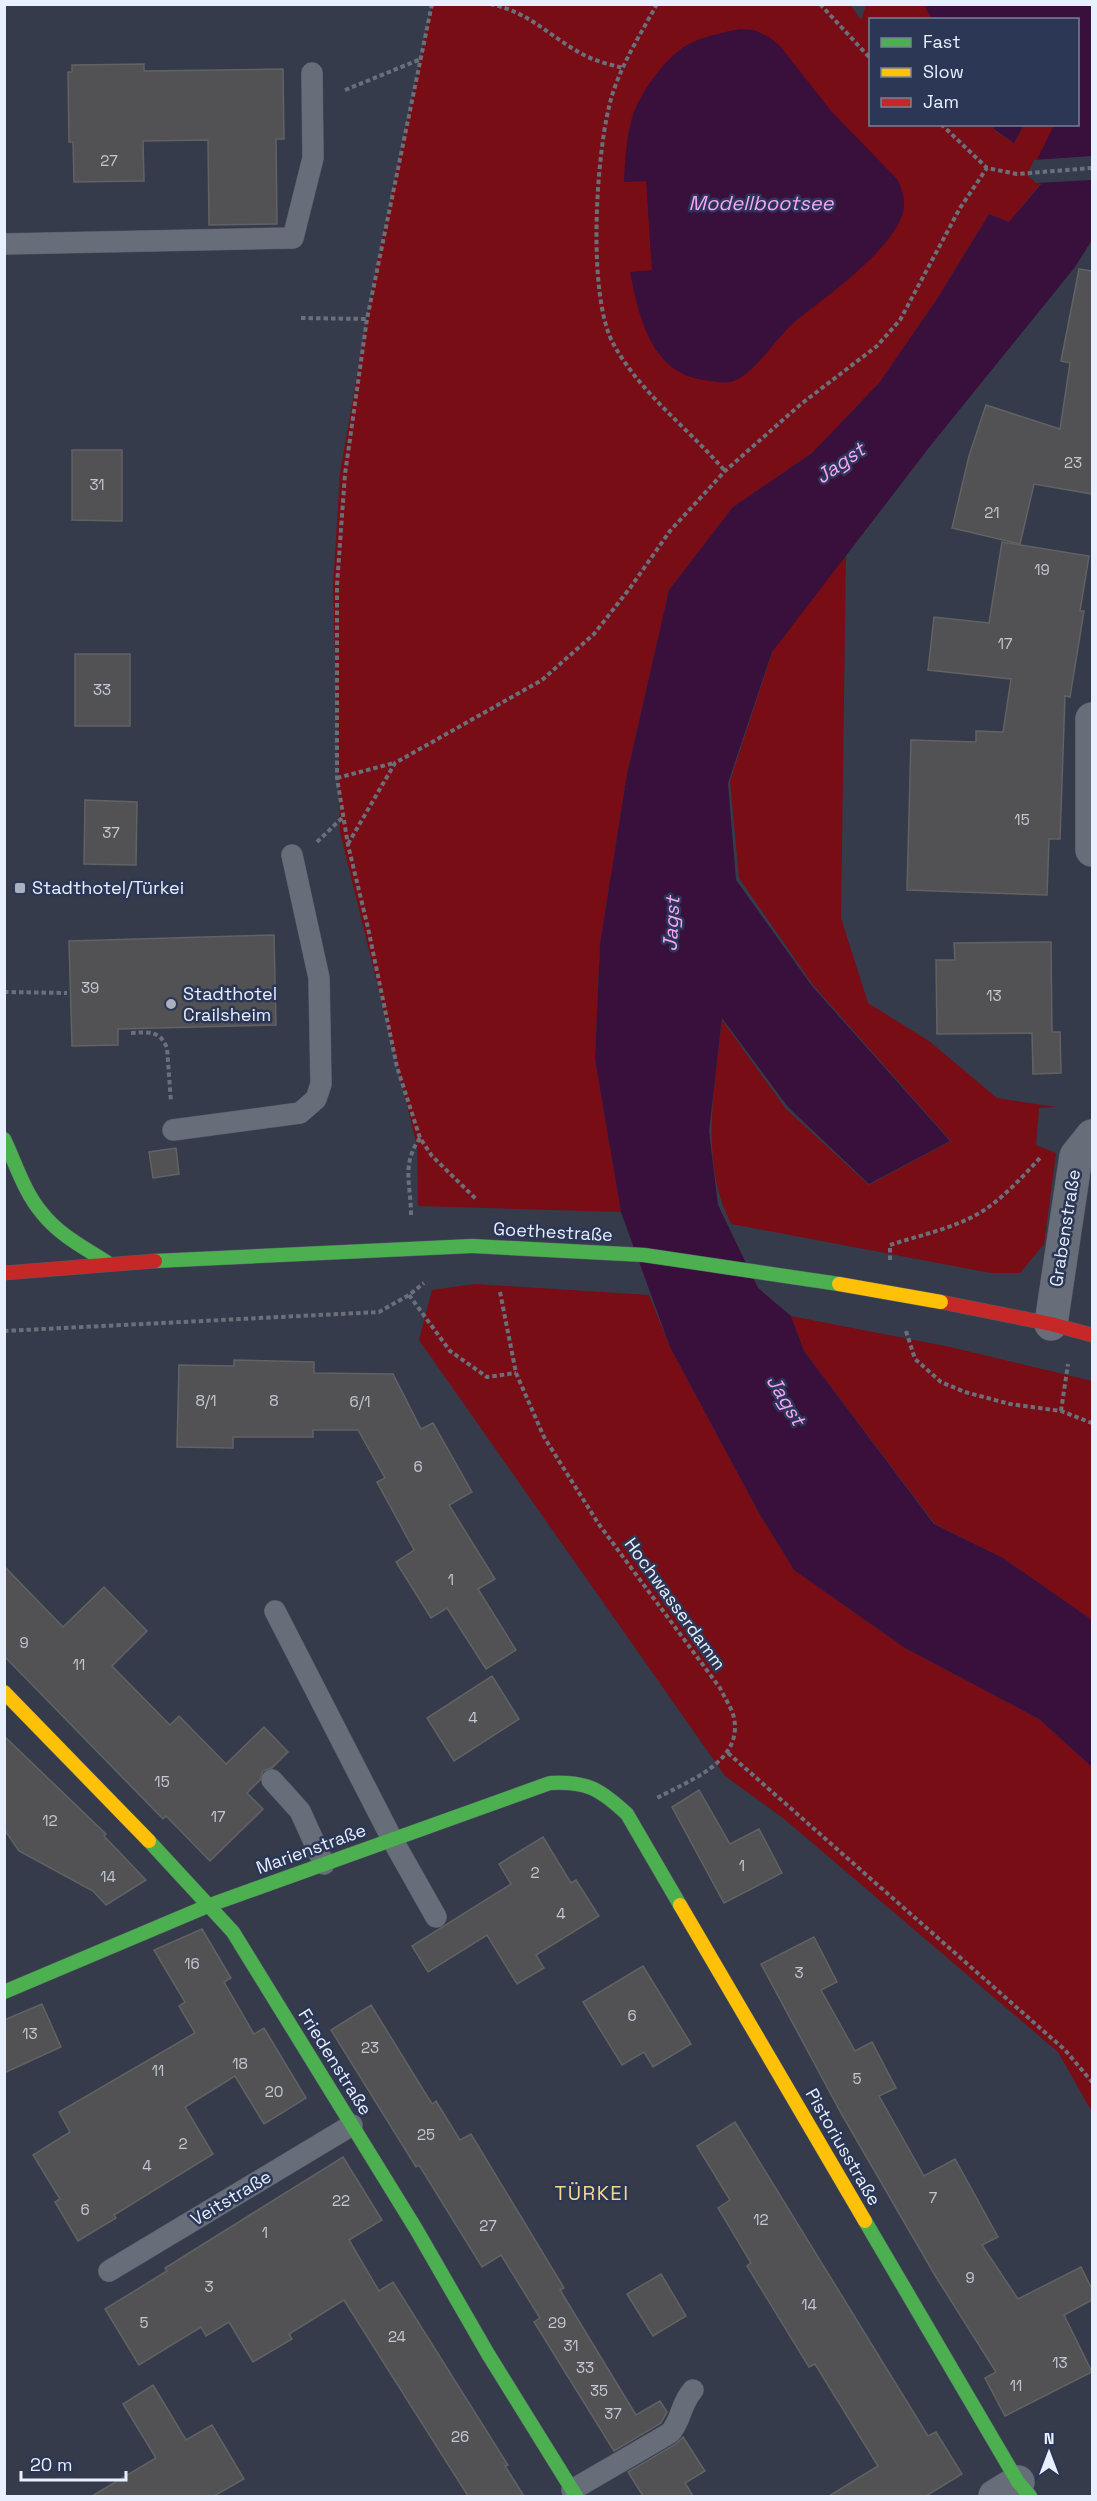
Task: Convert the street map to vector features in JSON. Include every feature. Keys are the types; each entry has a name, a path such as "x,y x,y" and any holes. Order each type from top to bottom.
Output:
{"street":[{"path":"1092,719 1092,850"},
{"name":"Grabenstraße","path":"1062,1328 1077,1156 1092,1136"},
{"path":"4,1139 20,1176 50,1222 108,1263"},
{"name":"Goethestraße","path":"4,1273 108,1263 472,1246 644,1255 780,1274 941,1302 1092,1335"},
{"name":"Friedenstraße","path":"4,1692 210,1905 233,1932 574,2493"},
{"name":"Marienstraße","path":"4,1992 210,1905 550,1783 574,1781 593,1785 627,1814"},
{"name":"Pistoriusstraße","path":"627,1814 1015,2492"}],"lane":[{"path":"4,244 293,238 312,158 312,74"},
{"path":"173,1130 300,1113 316,1099 321,1084 319,978 292,855"},
{"path":"275,1611 392,1839 436,1917"},
{"path":"272,1780 300,1811 324,1864"},
{"name":"Veitstraße","path":"109,2271 352,2125"},
{"path":"574,2493 670,2433 677,2425 682,2405 693,2390"}],"path":[{"path":"432,4 368,319 345,474 337,585 337,778 342,817 397,1067 420,1138 432,1156 476,1199"},
{"path":"490,4 528,17 589,57 623,68"},
{"path":"657,4 623,68 609,105 600,159 597,259 601,310 612,343 632,374 657,403 708,450 725,471"},
{"path":"820,4 869,57"},
{"path":"345,90 421,59"},
{"path":"943,126 987,168 1017,174 1092,168"},
{"path":"337,778 394,763 542,680 594,634 670,531 725,471 801,404 877,346 900,320 960,208 987,168"},
{"path":"301,318 368,319"},
{"path":"348,845 394,763"},
{"path":"292,855 315,845 342,817"},
{"path":"4,992 67,993"},
{"path":"131,1033 150,1032 157,1034 164,1041 167,1048 173,1130"},
{"path":"413,1248 407,1166 412,1148 420,1138"},
{"name":"Hochwasserdamm","path":"500,1292 516,1373 544,1437 598,1523 720,1688 734,1716 735,1735 728,1753"},
{"path":"4,1331 379,1312 409,1295 450,1351 487,1377 516,1373"},
{"path":"1061,1411 1062,1328"},
{"path":"627,1814 711,1768 728,1753 1065,2050 1092,2082"}],"shaded area":[{"path":"850,4 861,20 866,5 924,5 931,18 869,18 869,126 992,126 995,131 1014,143 1023,126 1053,127 1043,151 1041,183 1009,222 989,214 937,299 879,383 812,453 733,507 669,590 627,774 600,944 595,1059 621,1212 418,1206 417,1146 340,832 333,586 340,473 376,268 432,5"},
{"path":"846,554 841,918 868,1003 929,1041 997,1098 1056,1107 1039,1108 1036,1145 1056,1153 1044,1244 1020,1273 991,1273 731,1224 721,1200 712,1150 712,1124 722,1020 786,1109 869,1185 951,1141 813,985 739,878 730,781 773,650"},
{"path":"475,1284 649,1295 670,1347 759,1513 794,1570 905,1648 1039,1719 1092,1767 1092,2112 1058,2052 783,1818 725,1776 419,1340 432,1290"},
{"path":"791,1316 950,1347 1092,1381 1092,1620 1003,1558 935,1524 804,1351"}],"water":[{"name":"Jagst","path":"924,5 1092,5 1092,240 1075,267 931,445 772,652 728,783 736,880 812,986 950,1141 869,1184 788,1107 722,1018 709,1131 718,1205 758,1288 791,1316 804,1351 934,1524 1003,1558 1092,1620 1092,1767 1039,1719 905,1648 794,1570 759,1513 670,1347 621,1212 595,1059 600,944 627,774 669,590 733,507 812,453 879,383 937,299 989,214 1009,222 1041,184 1030,174 1052,126 1079,126 1079,18 931,18"},
{"name":"Modellbootsee","path":"740,29 754,30 769,37 780,46 831,111 897,179 904,208 894,232 870,259 790,326 748,372 732,382 723,382 686,375 671,366 650,340 638,307 630,272 652,270 646,181 624,182 624,174 632,118 655,76 673,56 691,43"},
{"path":"993,126 1023,126 1014,143"}],"pier":[{"path":"1092,156 1092,180 1036,183 1027,175 1034,160"}],"building":[{"path":"144,64 144,71 283,69 284,139 276,139 277,224 209,225 208,140 143,141 144,181 74,182 73,142 69,142 68,72 72,72 72,65"},
{"path":"1079,269 1092,271 1092,494 1034,484 1020,544 952,528 969,456 986,405 1060,429 1070,363 1061,361"},
{"path":"72,450 122,450 122,521 72,520"},
{"path":"1002,542 1089,556 1080,611 1084,611 1070,697 1065,696 1060,839 1049,839 1047,895 907,890 911,740 976,742 976,731 1003,732 1011,679 928,670 934,617 989,623"},
{"path":"75,654 130,654 130,726 75,726"},
{"path":"85,800 137,802 136,865 84,864"},
{"path":"274,935 276,1025 118,1029 118,1045 72,1046 69,941"},
{"path":"1051,942 1052,1032 1060,1032 1061,1073 1033,1074 1032,1033 937,1034 936,960 955,960 954,943"},
{"path":"176,1148 179,1174 153,1178 149,1152"},
{"path":"234,1360 314,1362 314,1373 393,1374 421,1429 433,1423 472,1492 449,1505 495,1579 478,1589 516,1650 486,1669 447,1608 431,1618 396,1562 414,1550 377,1482 385,1478 358,1430 313,1430 313,1437 233,1437 233,1448 177,1447 179,1365 234,1366"},
{"path":"4,1566 63,1627 104,1587 147,1631 112,1666 170,1725 179,1716 226,1764 264,1727 288,1752 272,1768 263,1771 260,1780 247,1793 263,1809 210,1861 166,1816 163,1819 4,1656"},
{"path":"492,1676 519,1719 454,1761 427,1718"},
{"path":"4,1736 106,1834 104,1836 146,1880 106,1905 93,1891 19,1851 4,1829"},
{"path":"699,1790 730,1844 759,1829 782,1873 724,1903 672,1807"},
{"path":"543,1837 571,1883 576,1880 599,1916 536,1955 544,1968 517,1984 487,1935 428,1972 412,1946 511,1884 499,1864"},
{"path":"202,1929 231,1978 224,1982 254,2034 264,2028 306,2098 264,2124 235,2076 185,2107 213,2154 114,2215 116,2218 78,2241 55,2202 60,2199 33,2155 70,2132 59,2112 195,2033 179,2006 185,2002 154,1950"},
{"path":"814,1937 837,1982 821,1990 855,2051 872,2042 896,2088 879,2096 924,2176 955,2159 998,2237 982,2245 1018,2299 1081,2267 1092,2289 1092,2300 1064,2315 1092,2372 1005,2416 985,2378 996,2372 936,2277 842,2115 761,1964"},
{"path":"643,1966 691,2044 653,2067 644,2052 622,2065 583,2002"},
{"path":"42,2004 61,2047 4,2073 4,2020"},
{"path":"371,2005 432,2104 436,2101 460,2140 471,2134 564,2288 560,2290 636,2415 660,2401 667,2412 661,2423 614,2451 534,2322 540,2318 501,2255 482,2267 419,2165 416,2167 331,2030"},
{"path":"735,2122 928,2436 936,2432 962,2474 926,2496 829,2496 878,2466 815,2364 809,2367 747,2266 751,2263 718,2208 730,2200 697,2146"},
{"path":"343,2157 382,2220 349,2240 379,2291 393,2282 508,2465 505,2466 524,2496 468,2496 344,2300 289,2334 292,2339 253,2362 229,2322 206,2336 201,2327 139,2365 105,2309 167,2271 165,2268"},
{"path":"661,2274 686,2316 653,2336 627,2294"},
{"path":"153,2385 186,2440 212,2425 244,2479 214,2496 92,2496 156,2458 123,2404"},
{"path":"683,2437 705,2471 685,2483 693,2496 643,2496 628,2472 676,2444"}],"traffic: fast":[{"path":"4,1139 25,1187 42,1213 64,1235 108,1263"},
{"path":"155,1261 472,1246"},
{"path":"472,1246 644,1255 839,1284"},
{"path":"4,1992 210,1905 550,1783 574,1783 592,1788 609,1798 627,1814 680,1905"},
{"path":"149,1841 233,1932 416,2229 488,2354 576,2496"},
{"path":"865,2221 1018,2482 1030,2496"}],"traffic: slow":[{"path":"839,1284 941,1302"},
{"path":"4,1692 149,1841"},
{"path":"680,1905 865,2221"}],"traffic: jam":[{"path":"4,1273 155,1261"},
{"path":"941,1302 1051,1324 1092,1335"}],"place":[{"name":"Stadthotel/Türkei","path":"20,888"},
{"name":"Stadthotel Crailsheim","path":"171,1004"}],"district":[{"name":"TÜRKEI","path":"592,2193"}]}
